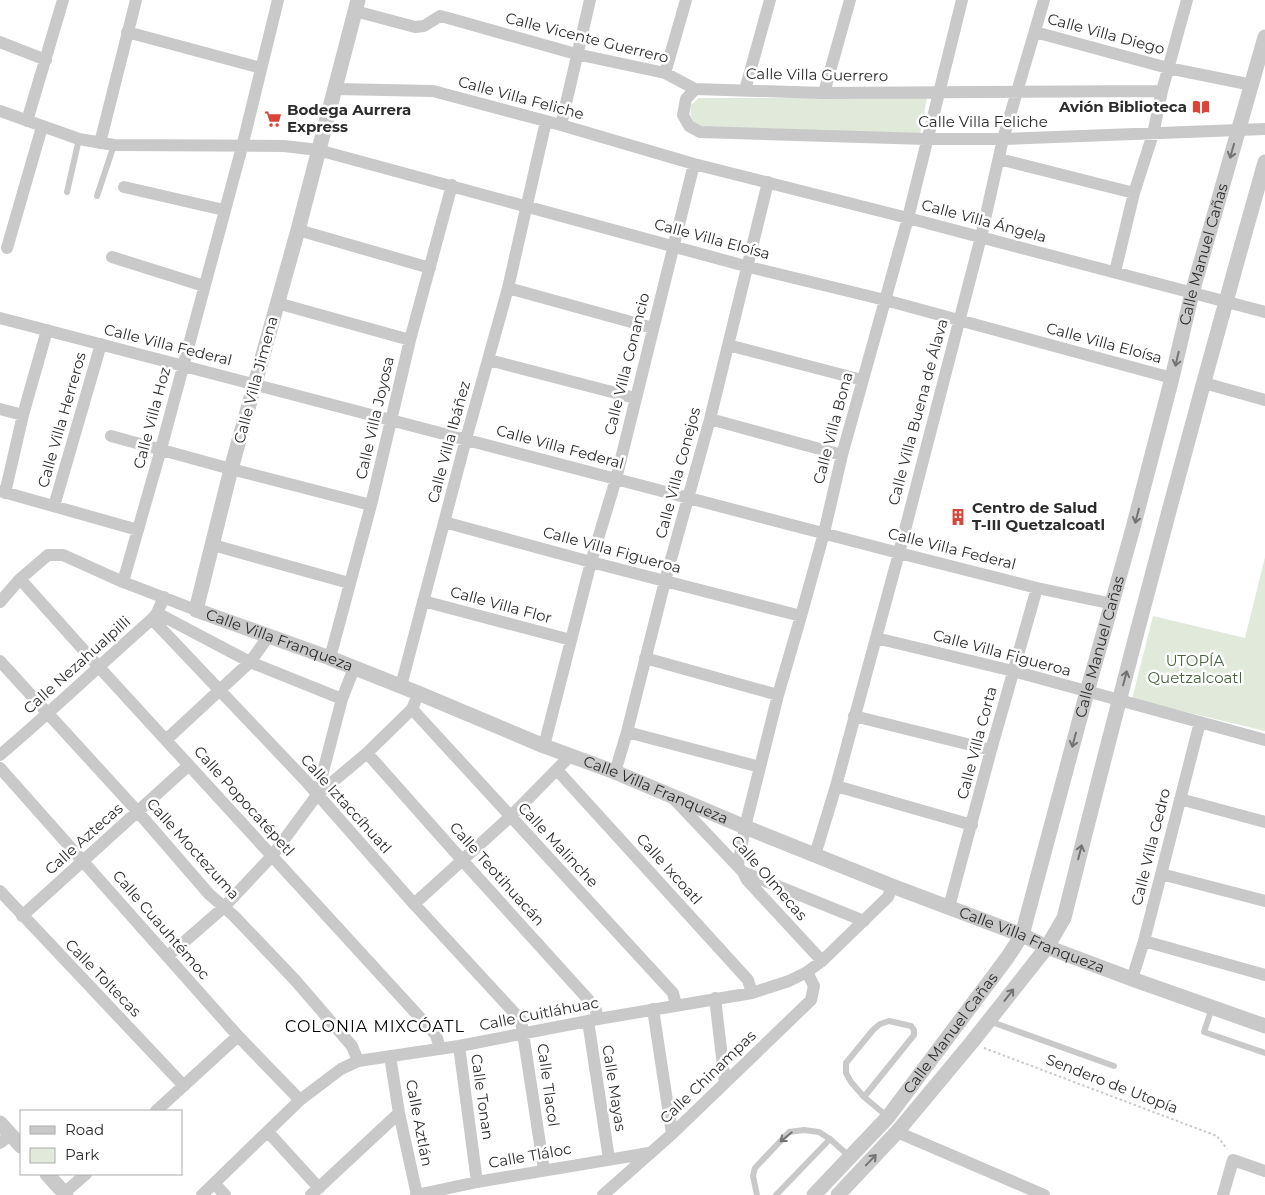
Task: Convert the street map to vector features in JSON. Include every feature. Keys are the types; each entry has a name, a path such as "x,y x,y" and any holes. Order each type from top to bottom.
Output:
{"street":[{"path":"27,121 63,0"},
{"path":"100,143 136,0"},
{"name":"Calle Villa Hoz","path":"123,582 161,449 242,147 262,68 276,0"},
{"path":"561,125 590,0"},
{"path":"665,73 686,0"},
{"path":"745,90 770,0"},
{"path":"824,93 850,0"},
{"name":"Calle Villa Bona","path":"740,868 744,827 778,695 824,533 862,380 908,218 962,0"},
{"name":"Calle Villa Buena de Álava","path":"815,855 836,786 899,553 981,237 1003,139 1044,0"},
{"path":"1115,272 1134,193 1153,134 1162,91 1187,0"},
{"name":"Calle Vicente Guerrero","path":"356,5 415,27 424,26 440,16 576,54 665,73 695,89"},
{"name":"Calle Villa Jimena","path":"196,610 232,469 336,89 356,5"},
{"path":"127,32 262,68"},
{"name":"Calle Villa Diego","path":"1035,32 1168,68 1252,86"},
{"name":"Calle Manuel Cañas","path":"814,1195 888,1117 1007,958 1022,935 1087,692 1113,604 1172,378 1192,293 1265,37"},
{"path":"0,42 46,60"},
{"name":"Calle Villa Feliche","path":"336,89 433,92 561,125 694,164"},
{"name":"Calle Villa Guerrero","path":"695,89 824,93 939,92"},
{"name":"Calle Villa Feliche","path":"695,89 686,99 683,115 689,126 700,132 927,139 1003,139 1265,128"},
{"name":"Calle Villa Feliche","path":"939,92 1162,91"},
{"name":"Calle Villa Eloísa","path":"0,111 42,127 79,138 114,145 284,146 318,150 1172,378"},
{"name":"Calle Villa Ibáñez","path":"401,686 422,601 508,288 546,121"},
{"path":"7,248 42,127"},
{"path":"998,159 1134,193"},
{"name":"Calle Manuel Cañas","path":"841,1194 897,1132 989,1021 1047,947 1064,918 1118,701 1265,162"},
{"name":"Calle Villa Ángela","path":"694,164 1265,312"},
{"name":"Calle Villa Conancio","path":"544,746 591,562 616,479 694,164"},
{"name":"Calle Villa Conejos","path":"615,772 710,419 749,266 768,182"},
{"name":"Calle Villa Joyosa","path":"330,658 371,505 410,340 452,185"},
{"path":"124,187 224,210"},
{"path":"298,230 430,268"},
{"path":"112,257 204,286"},
{"path":"508,288 653,328"},
{"path":"277,303 410,340"},
{"name":"Calle Villa Federal","path":"0,318 899,553 1036,588 1113,604"},
{"path":"47,330 3,492 138,530"},
{"name":"Calle Villa Herreros","path":"54,506 101,344"},
{"path":"728,345 862,380"},
{"path":"489,360 635,398"},
{"path":"1204,383 1265,400"},
{"path":"0,409 23,415"},
{"path":"710,419 842,455"},
{"path":"111,436 371,505"},
{"name":"Calle Villa Figueroa","path":"444,522 801,616"},
{"path":"213,546 349,582"},
{"name":"Calle Villa Franqueza","path":"20,579 48,555 63,556 123,582 401,686 544,746 615,772 744,827 1022,935 1047,947 1265,1026"},
{"path":"0,602 20,579"},
{"name":"Calle Popocatépetl","path":"20,579 436,1035 440,1048"},
{"name":"Calle Villa Corta","path":"949,907 1036,588"},
{"path":"164,597 155,616 250,662 342,699"},
{"name":"Calle Villa Flor","path":"422,601 571,640"},
{"name":"Calle Nezahualpilli","path":"0,755 48,715 98,666 155,616"},
{"name":"Calle Iztaccíhuatl","path":"155,616 219,690 521,1020 524,1034"},
{"path":"167,739 250,662 268,637"},
{"name":"Calle Villa Figueroa","path":"876,638 1013,671 1265,740"},
{"path":"645,658 778,695"},
{"name":"Calle Moctezuma","path":"0,661 138,812 209,894 234,916 295,980 352,1046 358,1061"},
{"path":"317,795 342,699 354,668"},
{"path":"168,956 223,908 272,856 317,795 367,752 412,709 418,693"},
{"name":"Calle Malinche","path":"412,709 674,993 676,1005"},
{"path":"854,716 991,750"},
{"name":"Calle Villa Cedro","path":"1132,979 1144,941 1200,722"},
{"path":"627,732 760,767"},
{"name":"Calle Teotihuacán","path":"367,752 595,1007 593,1020"},
{"path":"414,904 510,817 570,756"},
{"name":"Calle Aztecas","path":"22,916 189,765"},
{"name":"Calle Cuauhtémoc","path":"0,768 238,1036 300,1100"},
{"name":"Calle Ixcoatl","path":"557,770 748,980 752,993"},
{"path":"836,786 972,825"},
{"name":"Calle Olmecas","path":"671,796 740,868 747,880 822,961"},
{"path":"1180,799 1265,822"},
{"path":"740,868 864,920"},
{"path":"1161,874 1265,901"},
{"name":"Calle Cuitláhuac","path":"202,1195 300,1100 341,1069 358,1061 459,1046 593,1020 752,993 789,981 807,972 822,961 888,897 892,886"},
{"name":"Calle Toltecas","path":"0,891 184,1086"},
{"path":"1144,941 1265,975"},
{"name":"Calle Chinampas","path":"603,1195 672,1134 811,1000 814,986 807,972"},
{"path":"715,998 725,1083"},
{"path":"653,1010 672,1134"},
{"name":"Calle Mayas","path":"593,1020 609,1160"},
{"name":"Calle Tlacol","path":"524,1034 544,1170"},
{"path":"157,1110 238,1036"},
{"name":"Calle Tonan","path":"459,1046 477,1182"},
{"name":"Calle Aztlán","path":"390,1056 399,1113 416,1195"},
{"path":"268,1132 315,1191 399,1113"},
{"path":"0,1122 11,1141"},
{"path":"897,1132 1044,1195"},
{"name":"Calle Tláloc","path":"416,1195 477,1182 649,1153"},
{"path":"1223,1195 1233,1160 1265,1171"},
{"path":"48,1175 65,1194 85,1175"},
{"path":"826,1182 841,1194"},
{"path":"215,1184 225,1195"}],"lane":[{"path":"67,192 79,138"},
{"path":"97,196 114,145"},
{"path":"1212,1008 1204,1032 1265,1054"},
{"path":"864,1097 914,1035 914,1030 911,1026 889,1021 880,1024 846,1063 846,1073 851,1082 864,1097 888,1117"},
{"path":"989,1021 1114,1066"},
{"path":"756,1195 755,1168 789,1132 804,1130 819,1132 850,1157"},
{"path":"776,1195 830,1139"}],"path":[{"name":"Sendero de Utopía","path":"972,1042 1217,1136 1233,1160"}],"green space":[{"path":"699,98 927,98 920,134 702,128 696,124 690,113 691,105"},
{"name":"UTOPÍA Quetzalcoatl","path":"1265,557 1265,731 1132,699 1153,616 1245,638"}],"place":[{"name":"Avión Biblioteca","path":"1201,107"},
{"name":"Bodega Aurrera Express","path":"273,119"},
{"name":"Centro de Salud T-III Quetzalcoatl","path":"958,517"}],"district":[{"name":"COLONIA MIXCÓATL","path":"375,1026"}]}
